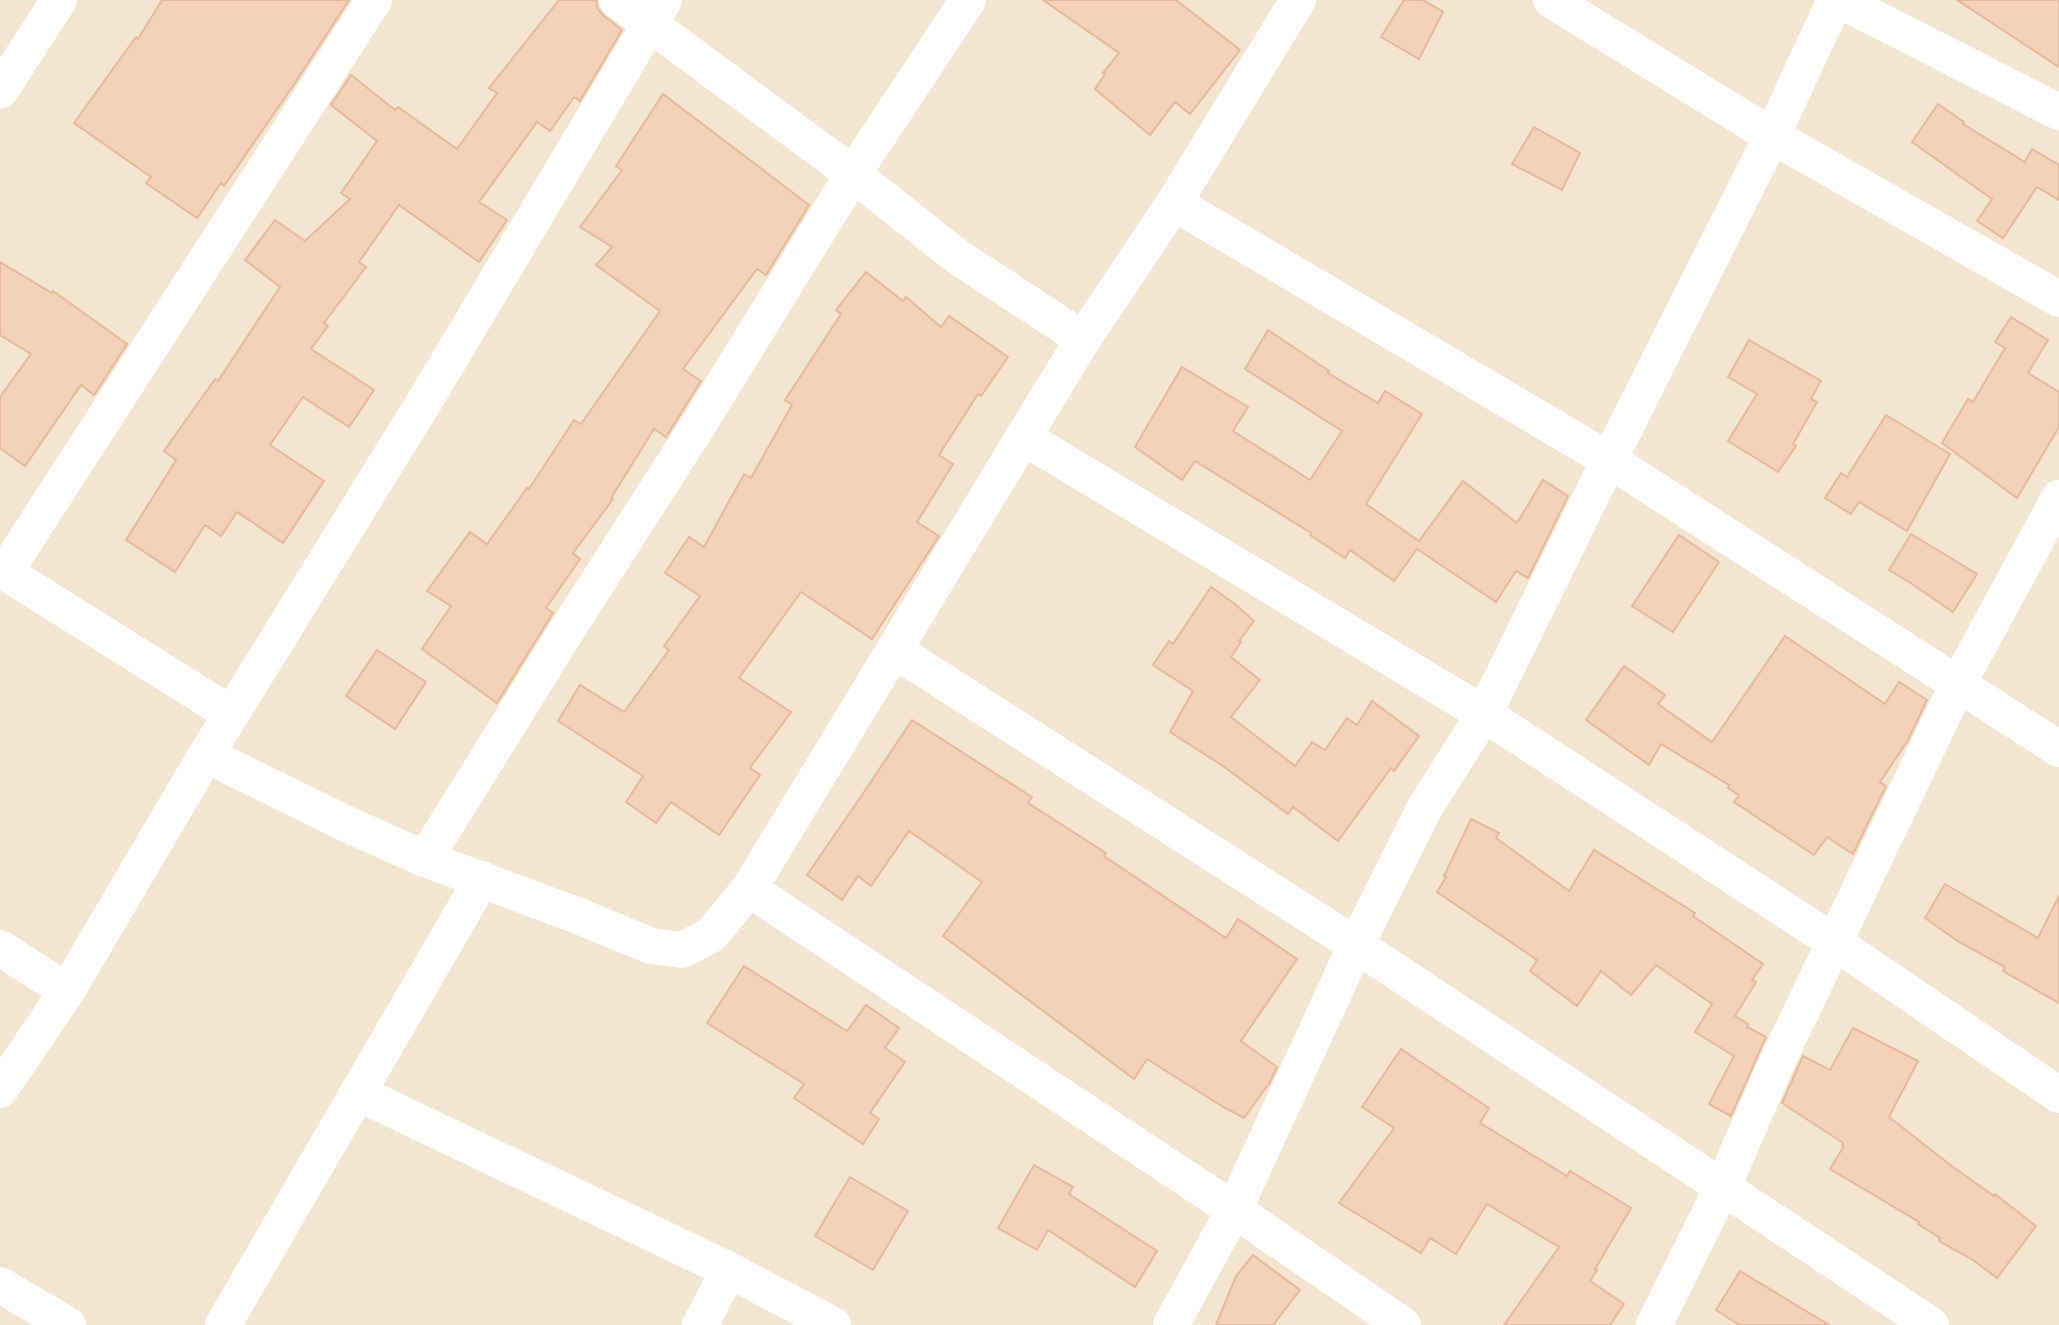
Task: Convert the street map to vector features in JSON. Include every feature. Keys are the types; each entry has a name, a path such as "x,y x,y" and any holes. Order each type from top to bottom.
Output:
{"street":[{"path":"0,91 59,0"},
{"path":"231,714 3,570 374,0"},
{"path":"617,0 657,12 958,257 1083,339"},
{"path":"425,859 853,174 968,0"},
{"path":"206,755 425,859 651,946 682,950 711,935 749,889 1083,339 1174,203 1298,0"},
{"path":"1551,0 1772,136 2059,299"},
{"path":"1171,1325 1234,1210 1356,945 1424,809 1484,714 1772,136 1852,3 2059,112"},
{"path":"0,1090 67,991 206,755 429,394 657,12"},
{"path":"1174,203 1609,460 2059,749"},
{"path":"1023,437 1484,714 1834,942 2059,1095"},
{"path":"1654,1325 1723,1186 1778,1060 1957,686 2059,498"},
{"path":"894,650 1356,945 1931,1325"},
{"path":"223,1325 482,879"},
{"path":"749,889 1403,1325"},
{"path":"0,948 67,991"},
{"path":"358,1093 729,1270 833,1325"},
{"path":"700,1325 729,1270"},
{"path":"0,1285 68,1325"}],"shaded area":[{"path":"0,0 2059,0 2059,1325 0,1325"}],"building":[{"path":"162,0 349,0 224,186 221,183 197,218 146,183 151,177 74,123 136,37 138,39"},
{"path":"559,0 596,0 604,16 622,30 580,101 574,97 550,131 537,122 479,202 507,220 479,262 399,205 359,262 366,267 324,323 328,326 311,349 374,390 349,427 303,397 270,445 324,481 283,543 237,512 221,536 205,525 175,572 126,540 176,460 164,451 215,379 218,381 280,287 245,260 275,220 305,241 350,199 341,193 377,141 331,105 351,75 395,110 398,107 457,149 497,93 489,88"},
{"path":"1043,0 1176,0 1240,50 1190,114 1175,102 1150,135 1095,89 1119,53"},
{"path":"1404,0 1423,0 1443,12 1419,59 1381,37"},
{"path":"1957,0 2059,0 2059,67"},
{"path":"663,94 809,205 766,275 757,269 683,369 701,381 666,437 654,429 613,499 573,553 580,559 546,608 553,613 497,703 422,649 451,606 427,591 470,532 487,544 529,489 574,420 581,424 660,311 596,265 612,247 580,227 622,170 616,166"},
{"path":"1938,104 1963,124 2025,162 2032,149 2059,165 2059,200 2037,187 2003,238 1977,221 1992,199 1912,142"},
{"path":"1534,127 1580,153 1562,190 1512,164"},
{"path":"0,262 53,291 127,344 94,395 81,385 25,466 0,448 0,397 31,354 0,335"},
{"path":"866,272 903,301 906,297 941,327 949,316 1008,357 981,396 978,394 939,455 953,464 917,522 939,536 872,639 801,592 739,678 791,712 750,768 760,775 719,835 671,802 656,823 626,802 643,776 558,721 580,685 624,712 669,650 664,646 700,596 665,573 689,537 704,547 744,474 751,478 792,405 785,400 841,314 836,310"},
{"path":"2011,317 2048,340 2028,373 2059,392 2059,427 2017,498 1942,443 1968,399 1973,402 2005,348 1995,342"},
{"path":"1268,330 1328,373 1378,403 1385,391 1422,414 1366,504 1419,541 1463,481 1517,523 1543,480 1568,496 1528,578 1516,571 1496,602 1417,549 1394,581 1350,550 1345,558 1311,533 1195,461 1182,480 1135,447 1182,367 1248,407 1233,431 1310,480 1342,431 1245,369"},
{"path":"1749,340 1821,381 1811,399 1817,402 1793,444 1796,446 1778,472 1728,441 1757,394 1728,377"},
{"path":"1886,415 1950,454 1907,531 1859,502 1851,514 1825,498 1841,473 1847,477"},
{"path":"1911,534 1977,574 1953,612 1889,570"},
{"path":"1679,535 1719,562 1673,632 1632,606"},
{"path":"1211,587 1254,621 1231,657 1260,680 1231,717 1295,766 1312,742 1325,750 1347,718 1357,725 1372,701 1419,736 1394,771 1391,768 1338,841 1293,807 1288,814 1170,732 1193,691 1153,665 1169,641 1173,644"},
{"path":"1785,636 1885,704 1899,682 1927,700 1908,740 1880,782 1886,786 1853,854 1827,837 1814,855 1734,802 1739,795 1728,788 1729,785 1661,744 1649,765 1586,720 1624,666 1665,695 1658,704 1712,742"},
{"path":"377,650 426,682 395,729 346,696"},
{"path":"912,720 1032,797 1028,803 1106,853 1104,856 1226,938 1238,919 1297,959 1241,1041 1277,1067 1244,1118 1147,1059 1134,1079 943,936 982,882 909,831 871,886 858,876 842,900 807,875"},
{"path":"1471,819 1499,833 1496,838 1569,891 1594,850 1695,913 1693,916 1763,964 1735,1016 1766,1037 1731,1116 1709,1104 1734,1056 1695,1032 1712,1004 1656,965 1631,995 1601,971 1577,1006 1530,971 1537,960 1437,892"},
{"path":"1945,884 2038,938 2059,896 2059,1003 2003,971 2005,967 1959,942 1925,918"},
{"path":"744,966 847,1031 866,1005 899,1028 885,1048 905,1062 870,1113 879,1119 863,1144 794,1098 804,1084 707,1023"},
{"path":"1853,1028 1918,1061 1889,1117 2036,1226 1997,1278 1939,1241 1940,1238 1919,1222 1830,1169 1843,1143 1782,1103 1803,1056 1830,1070"},
{"path":"1401,1049 1489,1108 1480,1123 1567,1176 1570,1171 1631,1208 1590,1281 1624,1304 1610,1325 1504,1325 1559,1247 1487,1204 1456,1254 1430,1238 1421,1253 1339,1203 1394,1128 1362,1107"},
{"path":"1034,1165 1073,1187 1069,1194 1157,1251 1135,1287 1048,1230 1037,1250 998,1228"},
{"path":"850,1177 908,1211 873,1270 815,1236"},
{"path":"1253,1255 1300,1290 1273,1325 1216,1325 1236,1276"},
{"path":"1740,1271 1829,1325 1739,1325 1716,1310"}]}
